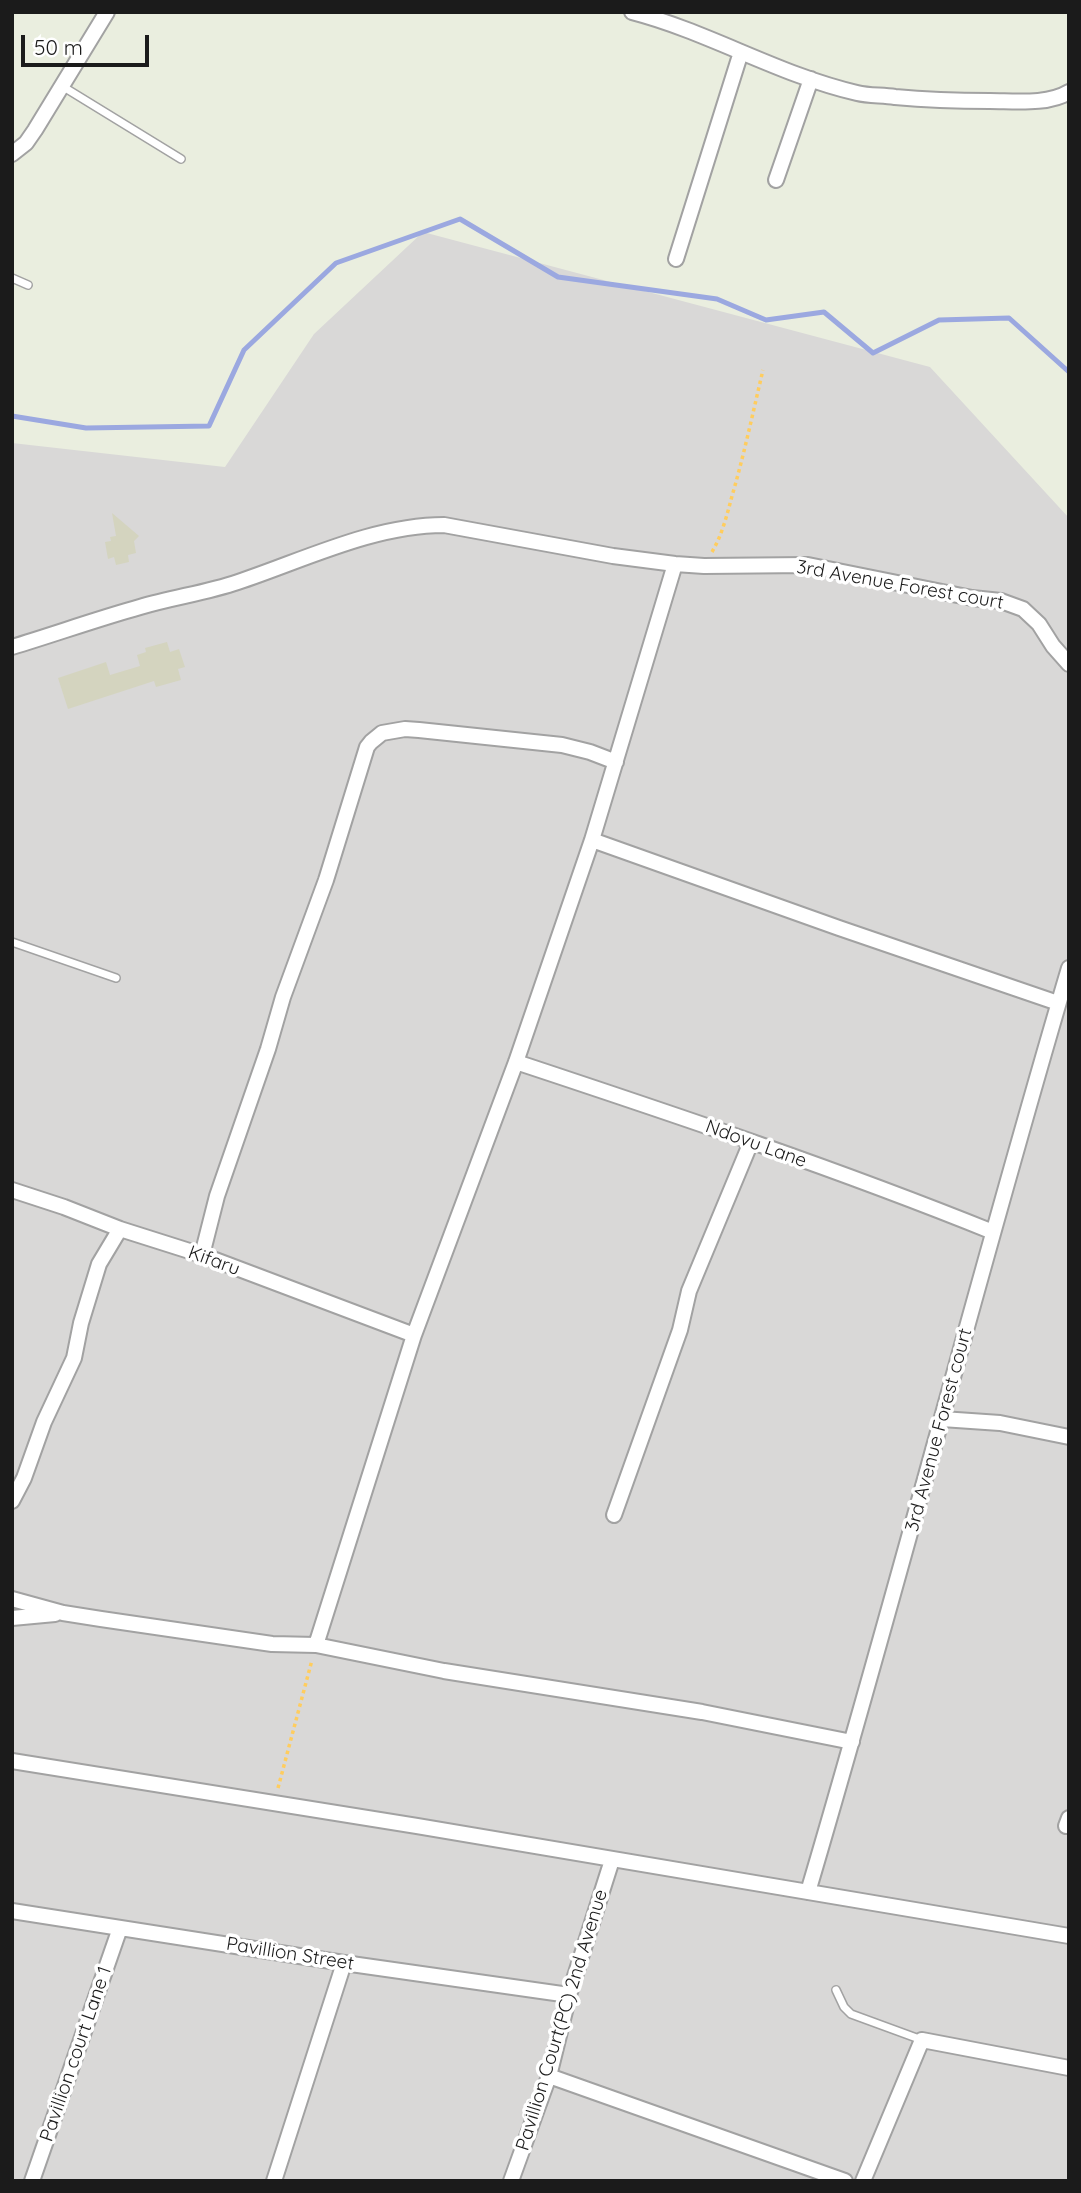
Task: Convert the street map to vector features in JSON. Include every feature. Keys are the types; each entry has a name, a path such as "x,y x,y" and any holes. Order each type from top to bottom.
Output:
{"street":[{"path":"14,155 31,137 107,12"},
{"path":"632,12 681,27 811,79 859,93 945,101 1046,100 1069,92"},
{"path":"676,259 741,52"},
{"path":"776,180 811,79"},
{"name":"3rd Avenue Forest court","path":"12,647 141,607 235,583 347,544 424,525 463,528 613,556 675,564 808,565 972,598 1001,601 1023,610 1039,624 1069,664"},
{"path":"316,1645 414,1335 516,1062 592,839 675,564"},
{"path":"202,1255 217,1196 371,742 382,733 405,729 419,730 562,745 616,762"},
{"path":"592,839 1058,1003"},
{"name":"3rd Avenue Forest court","path":"808,1892 1069,968"},
{"name":"Ndovu Lane","path":"516,1062 906,1197 993,1232"},
{"path":"614,1515 680,1330 689,1291 751,1142"},
{"name":"Kifaru","path":"12,1190 202,1255 414,1335"},
{"path":"12,1501 74,1358 80,1323 99,1264 120,1229"},
{"path":"942,1419 1000,1423 1069,1437"},
{"path":"12,1600 63,1613 272,1644 316,1645 444,1671 702,1712 852,1742"},
{"path":"12,1619 63,1613"},
{"path":"12,1761 1069,1936"},
{"name":"Pavillion Court(PC) 2nd Avenue","path":"511,2181 549,2076 569,1995 612,1860"},
{"name":"Pavillion Street","path":"12,1910 344,1963 569,1995"},
{"name":"Pavillion court Lane 1","path":"32,2181 120,1927"},
{"path":"274,2181 344,1963"},
{"path":"863,2181 922,2040 1069,2068"},
{"path":"549,2076 845,2181"}],"lane":[{"path":"62,86 181,159"},
{"path":"12,278 28,285"},
{"path":"12,942 116,978"},
{"path":"836,1990 844,2007 851,2014 922,2040"}],"path":[{"path":"704,566 718,543 726,519 763,370"},
{"path":"274,1803 316,1645"}],"shaded area":[{"path":"423,232 930,367 1069,518 1069,2181 12,2181 12,443 225,467 314,334"}],"building":[{"path":"112,513 139,536 134,541 136,553 128,555 129,562 116,565 114,557 108,559 105,542 116,536"},
{"path":"167,642 170,652 179,649 185,667 178,669 181,680 156,687 154,681 68,709 58,678 106,662 110,675 140,666 137,655 146,652 145,648"}],"waterway":[{"path":"12,416 86,428 209,426 244,350 336,263 460,219 558,277 717,299 766,320 824,312 873,353 939,320 1009,318 1069,372"}]}
